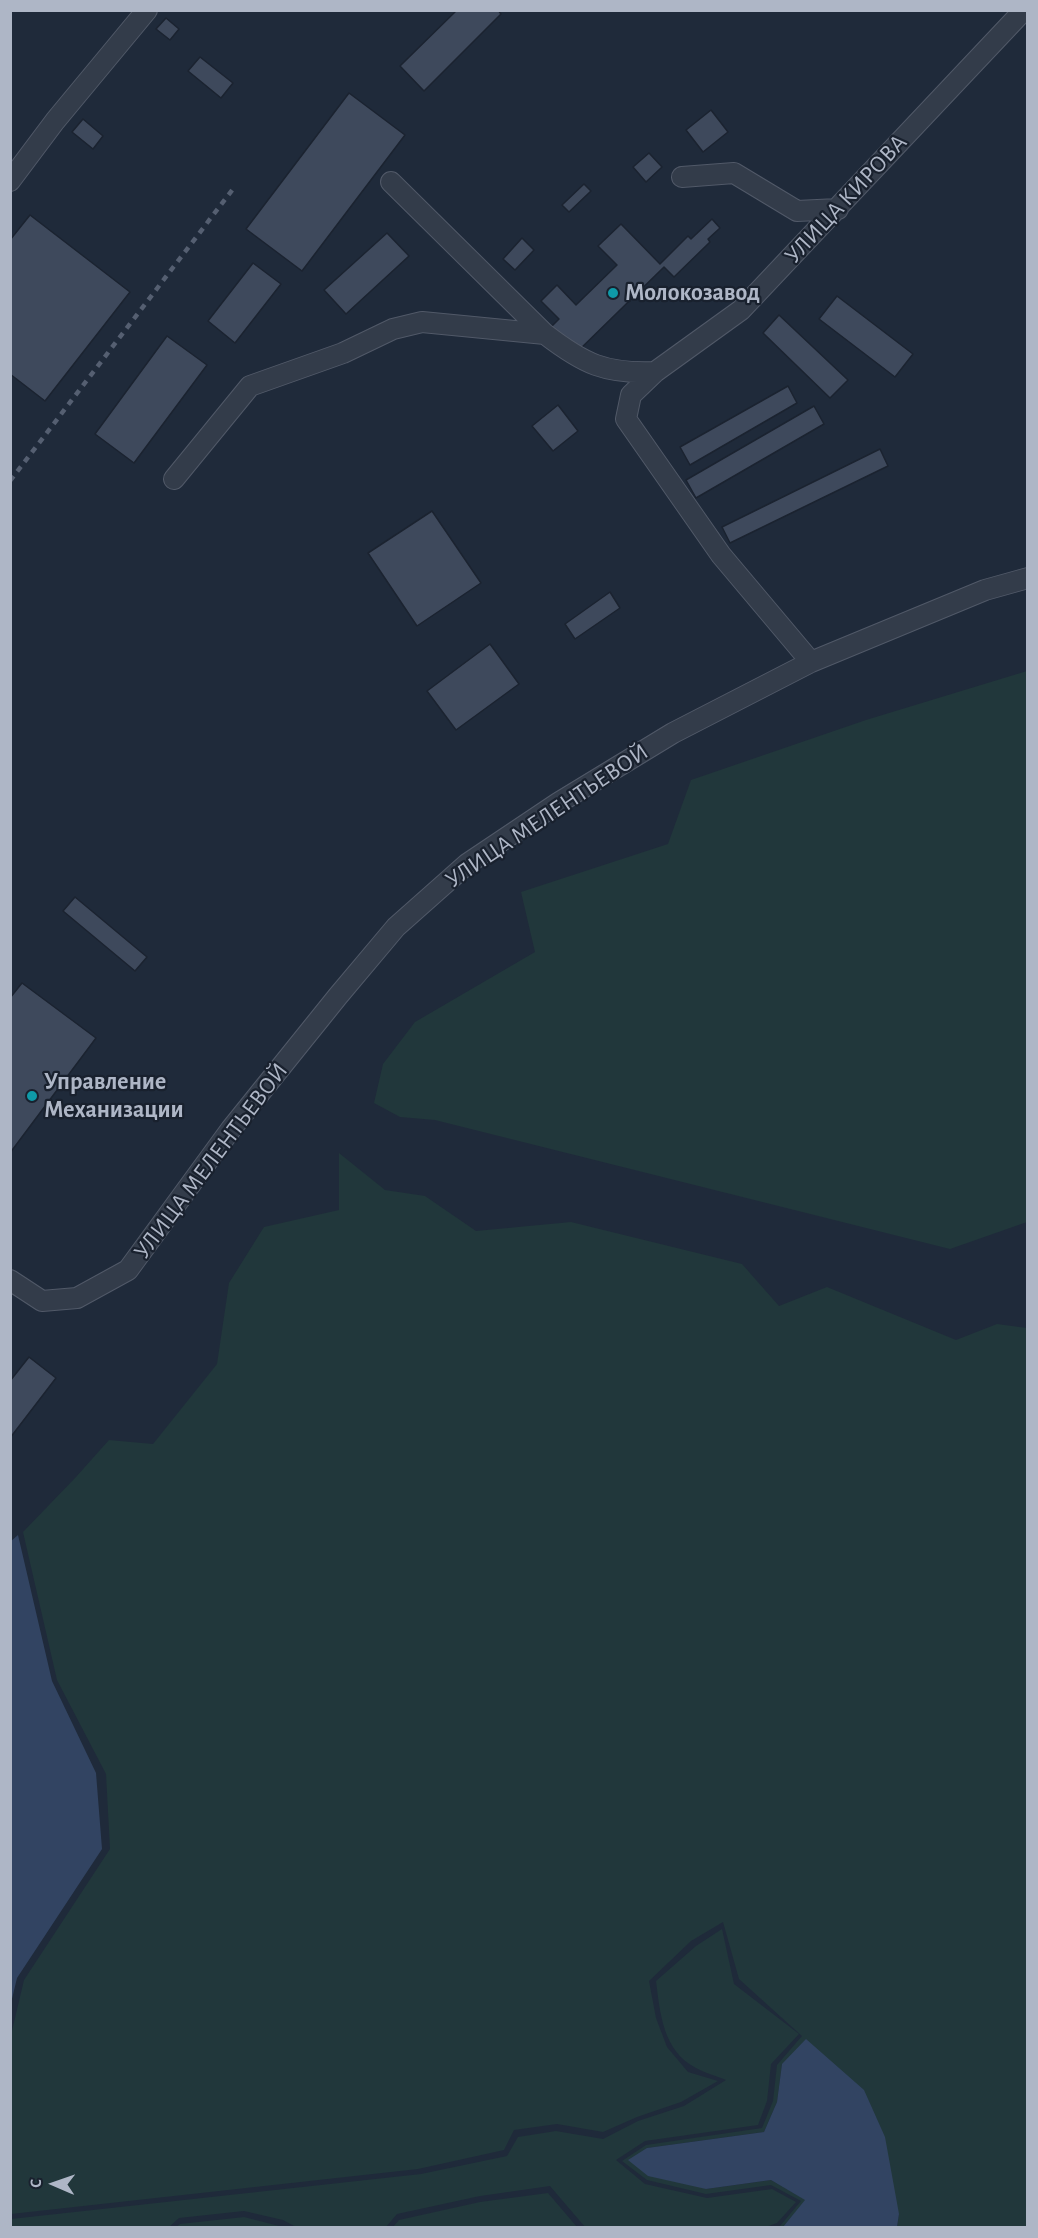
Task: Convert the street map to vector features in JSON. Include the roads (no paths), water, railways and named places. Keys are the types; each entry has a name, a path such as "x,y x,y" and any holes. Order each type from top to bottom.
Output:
{"street":[{"path":"10,181 55,121 147,10"},
{"name":"УЛИЦА КИРОВА","path":"811,662 721,555 626,419 632,395 655,372 741,310 1024,10"},
{"path":"682,177 734,173 797,211 838,209"},
{"path":"391,182 545,334 572,355 590,364 629,373 655,372"},
{"path":"174,479 250,387 344,353 393,329 422,322 545,334"},
{"name":"УЛИЦА МЕЛЕНТЬЕВОЙ","path":"10,1280 42,1301 77,1298 128,1270 231,1129 338,996 396,927 467,864 558,803 673,733 811,662 985,590 1028,578"}],"water":[{"path":"18,1535 52,1681 96,1773 102,1849 17,1978 11,2003 10,1542"},
{"path":"806,2039 864,2090 885,2137 899,2214 897,2227 783,2227 805,2200 771,2180 706,2189 648,2176 628,2160 647,2148 764,2132 777,2102 782,2064"}],"railway":[{"path":"10,481 233,189"}],"place":[{"name":"Молокозавод","path":"613,293"},
{"name":"Управление Механизации","path":"32,1096"}]}
